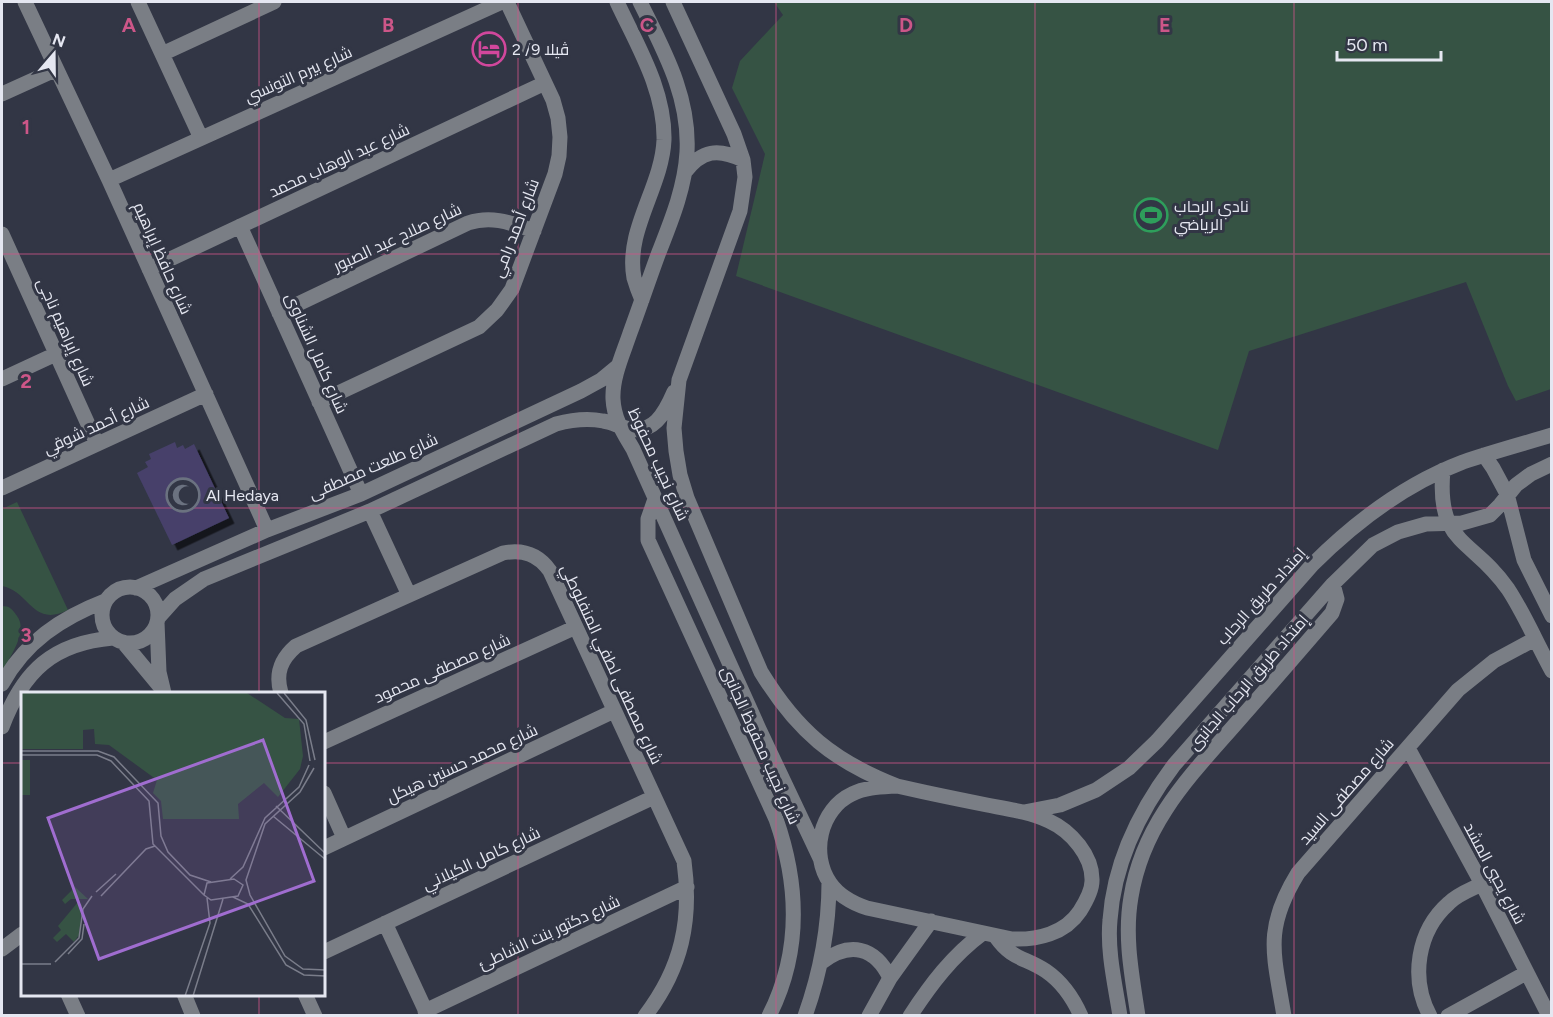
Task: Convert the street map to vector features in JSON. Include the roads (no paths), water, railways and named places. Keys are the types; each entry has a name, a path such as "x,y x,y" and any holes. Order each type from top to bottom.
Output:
{"street":[{"name":"شارع حافظ إبراهيم","path":"25,2 55,70 109,180 267,530"},
{"path":"138,2 201,138"},
{"path":"162,54 274,2"},
{"name":"شارع بيرم التونسي","path":"109,180 502,2"},
{"name":"شارع أحمد رامي","path":"319,402 479,327 489,320 512,289 555,174 560,137 558,118 545,83 507,2"},
{"path":"617,2 657,89 663,114 664,141 659,166 637,234 633,256 634,278 642,300"},
{"name":"شارع نجيب محفوظ","path":"640,2 678,85 687,128 685,172 677,204 618,366 613,396 614,411 829,882"},
{"name":"شارع نجيب محفوظ","path":"674,2 734,134 743,160 745,177 740,211 680,380 674,428 680,475 687,498 761,672 777,698 789,714 818,742 842,760 869,775 897,786"},
{"path":"2,94 55,70"},
{"name":"شارع عبد الوهاب محمد","path":"149,269 545,83"},
{"path":"685,172 693,161 704,154 724,153 743,160"},
{"name":"شارع صلاح عبد الصبور","path":"279,313 468,222 500,219 534,231"},
{"name":"شارع كامل الشناوى","path":"240,226 361,494"},
{"name":"شارع إبراهيم ناجى","path":"2,234 97,444"},
{"path":"2,379 56,354"},
{"name":"شارع طلعت مصطفى","path":"136,588 267,530 361,494 581,391 601,380 618,366"},
{"path":"2,727 18,692 29,676 57,652 92,640 140,641 147,637 157,620 180,595 204,579 370,510 556,424 580,419 605,421 637,430 655,424 666,409 680,380"},
{"name":"شارع أحمد شوقي","path":"2,488 206,394"},
{"name":"إمتداد طريق الرحاب","path":"1022,812 1060,805 1088,794 1129,768 1157,741 1294,585 1337,540 1387,502 1443,470 1551,435"},
{"path":"1484,455 1507,494 1514,515 1519,544 1531,578 1551,616"},
{"path":"1136,999 1119,1009 1110,934 1115,887 1134,828 1157,787 1174,765 1333,584 1373,545 1398,532 1426,524 1474,521 1490,515 1500,506 1507,494 1531,474 1551,464"},
{"path":"1443,470 1442,498 1448,523 1455,535 1493,570 1508,590 1551,671"},
{"name":"شارع نجيب محفوظ الجانبى","path":"655,499 648,519 648,540 776,819 786,847 793,880 793,935 783,984 769,1016"},
{"path":"370,510 409,595"},
{"name":"شارع مصطفى لطفي المنفلوطي","path":"281,692 278,674 281,663 296,646 502,553 525,552 544,562 684,861 687,887 684,937 666,984 645,1016"},
{"path":"1508,590 1531,578"},
{"name":"إمتداد طريق الرحاب الجانبى","path":"1138,1016 1128,943 1131,898 1141,855 1172,798 1332,613 1336,598 1333,584"},
{"path":"2,684 21,656 46,631 68,617 105,601 118,589 136,588 150,596 155,602 163,691"},
{"path":"105,601 102,621 106,630 118,640 163,691"},
{"name":"شارع مصطفى محمود","path":"326,741 576,627"},
{"name":"شارع مصطفى السيد","path":"1284,1016 1273,930 1287,891 1298,873 1458,690 1475,675 1514,649 1535,639"},
{"name":"شارع محمد حسنين هيكل","path":"326,847 614,711"},
{"name":"شارع يحيي المشد","path":"1408,748 1482,884 1549,1016"},
{"path":"820,858 820,839 825,822 835,807 850,795 867,788 897,786 1022,812 1049,821 1074,837 1089,865 1092,881 1089,894 1079,913 1058,932 1031,940 990,935 867,908 852,903 829,882"},
{"path":"1157,787 1172,798"},
{"name":"شارع كامل الكيلاني","path":"326,951 654,797"},
{"path":"326,798 344,838"},
{"path":"1092,881 1115,887"},
{"path":"805,1016 822,962 829,908 829,882"},
{"path":"1430,1016 1420,988 1418,970 1420,951 1426,933 1449,903 1464,892 1482,884"},
{"name":"شارع دكتور بنت الشاطئ","path":"427,1013 687,887"},
{"path":"869,1016 890,978 931,921"},
{"path":"385,923 427,1013"},
{"path":"2,949 21,935"},
{"path":"910,1016 938,974 967,945 990,935"},
{"path":"990,935 1015,957 1046,971 1060,983 1072,998 1081,1016"},
{"path":"822,962 833,953 847,949 861,950 874,956 884,965 890,978"},
{"path":"1449,1016 1526,973"},
{"path":"69,996 78,1016"},
{"path":"185,996 194,1016"},
{"path":"306,996 315,1016"}],"place":[{"name":"ڤيلا 9/ 2","path":"489,49"},
{"name":"نادي الرحاب الرياضي","path":"1151,215"},
{"name":"Al Hedaya","path":"183,495"}]}
